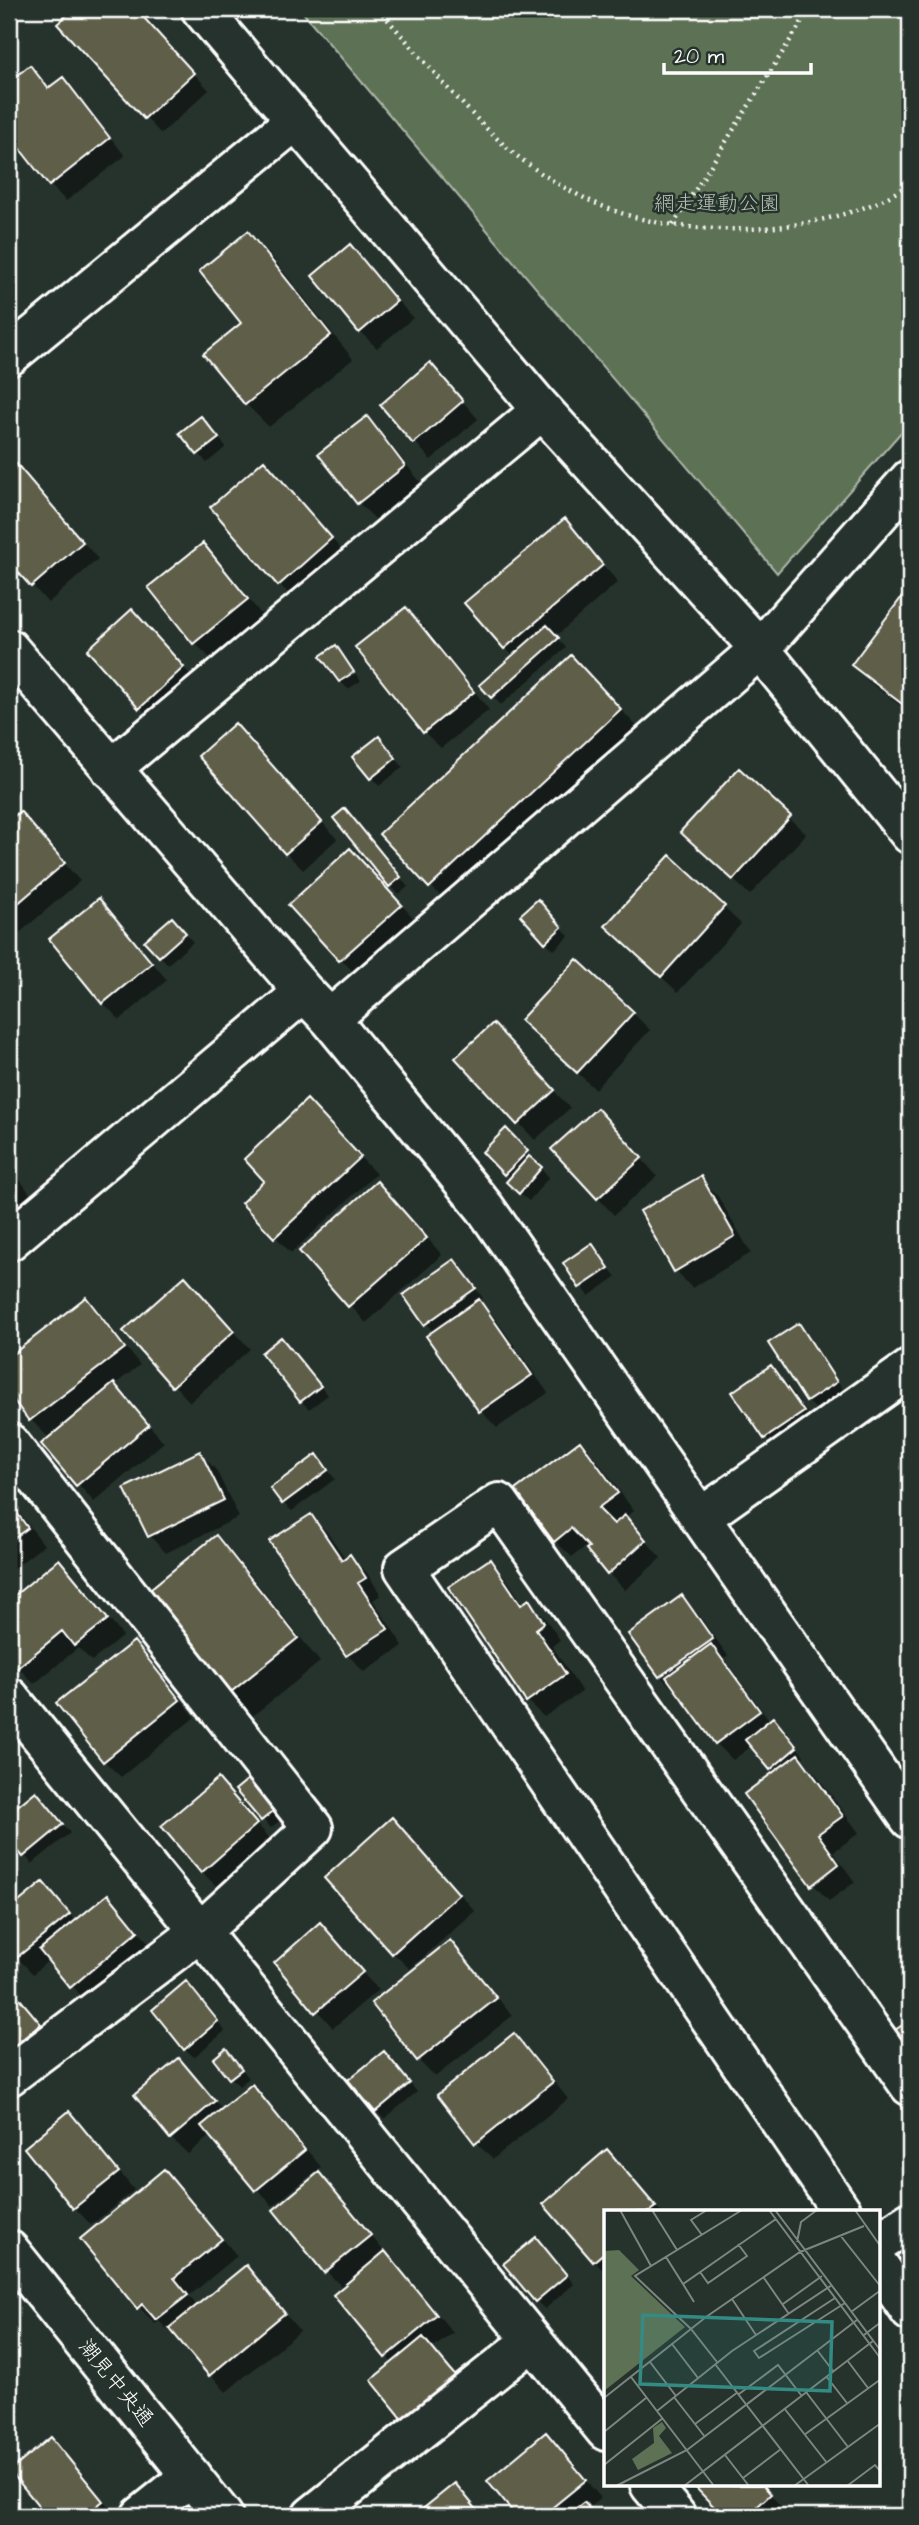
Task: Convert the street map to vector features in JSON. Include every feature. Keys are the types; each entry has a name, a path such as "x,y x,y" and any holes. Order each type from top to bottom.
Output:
{"street":[{"path":"201,9 542,410 760,649 910,834"},
{"path":"9,356 295,121"},
{"path":"111,769 542,410"},
{"path":"9,1241 317,1006 760,649 910,479"},
{"path":"9,649 317,1006 485,1208 910,1819"},
{"path":"700,1518 910,1369"},
{"path":"9,1443 313,1828 200,1932 9,2076"},
{"path":"841,2210 404,1568 499,1503 910,2086"},
{"path":"9,1697 604,2429"},
{"path":"880,2241 910,2222"},
{"name":"潮見中央通","path":"9,2250 223,2516"},
{"path":"880,2267 910,2311"},
{"path":"312,2516 532,2341"},
{"path":"141,2516 191,2476"},
{"path":"651,2486 677,2516"}],"path":[{"path":"378,9 461,102 506,146 566,188 618,212 673,225 746,229 812,222 873,204 910,184"},
{"path":"673,225 810,9"}],"green space":[{"name":"網走運動公園","path":"300,9 910,9 910,422 777,573"}],"building":[{"path":"74,9 136,9 194,73 144,119 57,24"},
{"path":"30,65 48,88 63,77 110,138 49,186 9,135 9,82"},
{"path":"248,231 331,335 245,405 203,354 241,323 199,271"},
{"path":"350,244 397,301 359,333 312,276"},
{"path":"430,362 463,401 413,444 380,405"},
{"path":"201,416 219,438 197,455 179,433"},
{"path":"367,416 405,466 357,504 318,454"},
{"path":"9,455 83,542 31,587 9,562"},
{"path":"264,460 332,538 278,586 210,507"},
{"path":"565,518 603,565 504,649 464,603"},
{"path":"203,543 248,599 193,644 148,587"},
{"path":"910,586 910,710 851,665"},
{"path":"406,607 474,692 423,733 355,647"},
{"path":"132,609 184,667 139,709 87,650"},
{"path":"547,625 559,638 491,698 479,685"},
{"path":"336,645 354,672 339,682 320,656"},
{"path":"571,655 621,709 429,888 379,834"},
{"path":"235,723 322,822 285,854 198,756"},
{"path":"379,736 396,758 370,779 352,757"},
{"path":"739,768 791,816 733,880 680,832"},
{"path":"345,808 401,877 389,887 333,818"},
{"path":"20,811 65,863 9,911 9,821"},
{"path":"350,848 402,905 339,961 288,905"},
{"path":"670,855 725,906 661,977 605,926"},
{"path":"99,898 152,963 102,1004 49,939"},
{"path":"538,899 562,927 545,943 520,915"},
{"path":"172,917 186,933 159,957 144,941"},
{"path":"577,959 634,1012 577,1073 520,1020"},
{"path":"493,1023 555,1090 517,1125 455,1058"},
{"path":"307,1099 361,1157 274,1238 241,1203 264,1181 244,1159"},
{"path":"597,1108 642,1158 597,1199 551,1149"},
{"path":"506,1128 528,1151 504,1175 482,1152"},
{"path":"529,1156 542,1167 519,1194 506,1182"},
{"path":"701,1176 735,1236 674,1272 640,1211"},
{"path":"377,1181 427,1238 348,1307 299,1251"},
{"path":"592,1243 609,1268 579,1288 563,1263"},
{"path":"454,1259 476,1288 424,1325 403,1295"},
{"path":"185,1276 234,1331 172,1387 123,1331"},
{"path":"86,1297 125,1348 29,1421 9,1394 9,1357"},
{"path":"479,1299 532,1375 479,1412 426,1336"},
{"path":"799,1323 837,1382 806,1402 768,1343"},
{"path":"281,1337 321,1386 300,1402 261,1353"},
{"path":"771,1365 804,1412 764,1439 732,1392"},
{"path":"114,1383 149,1425 76,1486 41,1444"},
{"path":"580,1441 618,1493 598,1508 614,1524 625,1515 646,1540 607,1575 586,1549 589,1547 571,1528 554,1542 515,1490"},
{"path":"200,1451 224,1500 148,1537 124,1488"},
{"path":"317,1454 328,1470 282,1504 270,1488"},
{"path":"9,1502 28,1528 9,1542"},
{"path":"311,1514 342,1560 350,1554 366,1578 358,1583 388,1629 346,1656 269,1541"},
{"path":"216,1535 298,1638 226,1696 144,1594"},
{"path":"59,1559 108,1619 74,1646 62,1631 16,1669 9,1660 9,1600"},
{"path":"490,1559 521,1605 529,1599 544,1623 536,1629 566,1674 526,1702 448,1587"},
{"path":"682,1595 713,1639 659,1677 628,1634"},
{"path":"134,1641 180,1700 103,1762 56,1703"},
{"path":"711,1644 760,1711 715,1744 666,1677"},
{"path":"773,1717 797,1747 770,1770 745,1740"},
{"path":"798,1754 843,1816 818,1834 839,1864 811,1886 744,1794"},
{"path":"252,1776 278,1807 261,1821 235,1790"},
{"path":"218,1778 257,1824 201,1873 161,1826"},
{"path":"36,1791 63,1824 23,1857 9,1840 9,1813"},
{"path":"392,1817 459,1894 392,1954 324,1878"},
{"path":"43,1882 70,1914 15,1959 9,1952 9,1910"},
{"path":"108,1894 138,1931 70,1988 39,1950"},
{"path":"320,1922 363,1972 315,2013 274,1963"},
{"path":"450,1940 497,1998 417,2061 371,2003"},
{"path":"186,1981 218,2021 184,2050 152,2010"},
{"path":"9,1986 41,2024 9,2050"},
{"path":"910,2020 910,2059 892,2032"},
{"path":"514,2033 553,2082 475,2144 437,2095"},
{"path":"226,2048 242,2069 229,2079 213,2059"},
{"path":"384,2051 410,2083 375,2112 348,2080"},
{"path":"179,2058 215,2101 170,2139 134,2095"},
{"path":"252,2084 305,2150 255,2191 201,2126"},
{"path":"69,2111 119,2172 73,2209 24,2148"},
{"path":"607,2149 656,2207 652,2210 604,2210 604,2253 593,2262 543,2204"},
{"path":"164,2169 222,2239 174,2278 188,2295 156,2320 142,2304 137,2309 80,2239"},
{"path":"319,2172 371,2235 324,2273 273,2210"},
{"path":"536,2237 567,2275 535,2302 503,2264"},
{"path":"385,2251 437,2315 385,2358 333,2295"},
{"path":"246,2265 285,2313 209,2376 169,2328"},
{"path":"423,2337 457,2378 405,2422 371,2380"},
{"path":"546,2432 586,2480 542,2516 516,2516 487,2481"},
{"path":"51,2437 103,2501 84,2516 47,2516 10,2471"},
{"path":"455,2483 482,2516 414,2516"},
{"path":"694,2486 764,2486 771,2494 747,2516 723,2516"},
{"path":"9,2498 23,2516 9,2516"},
{"path":"584,2502 596,2516 566,2516"}]}
